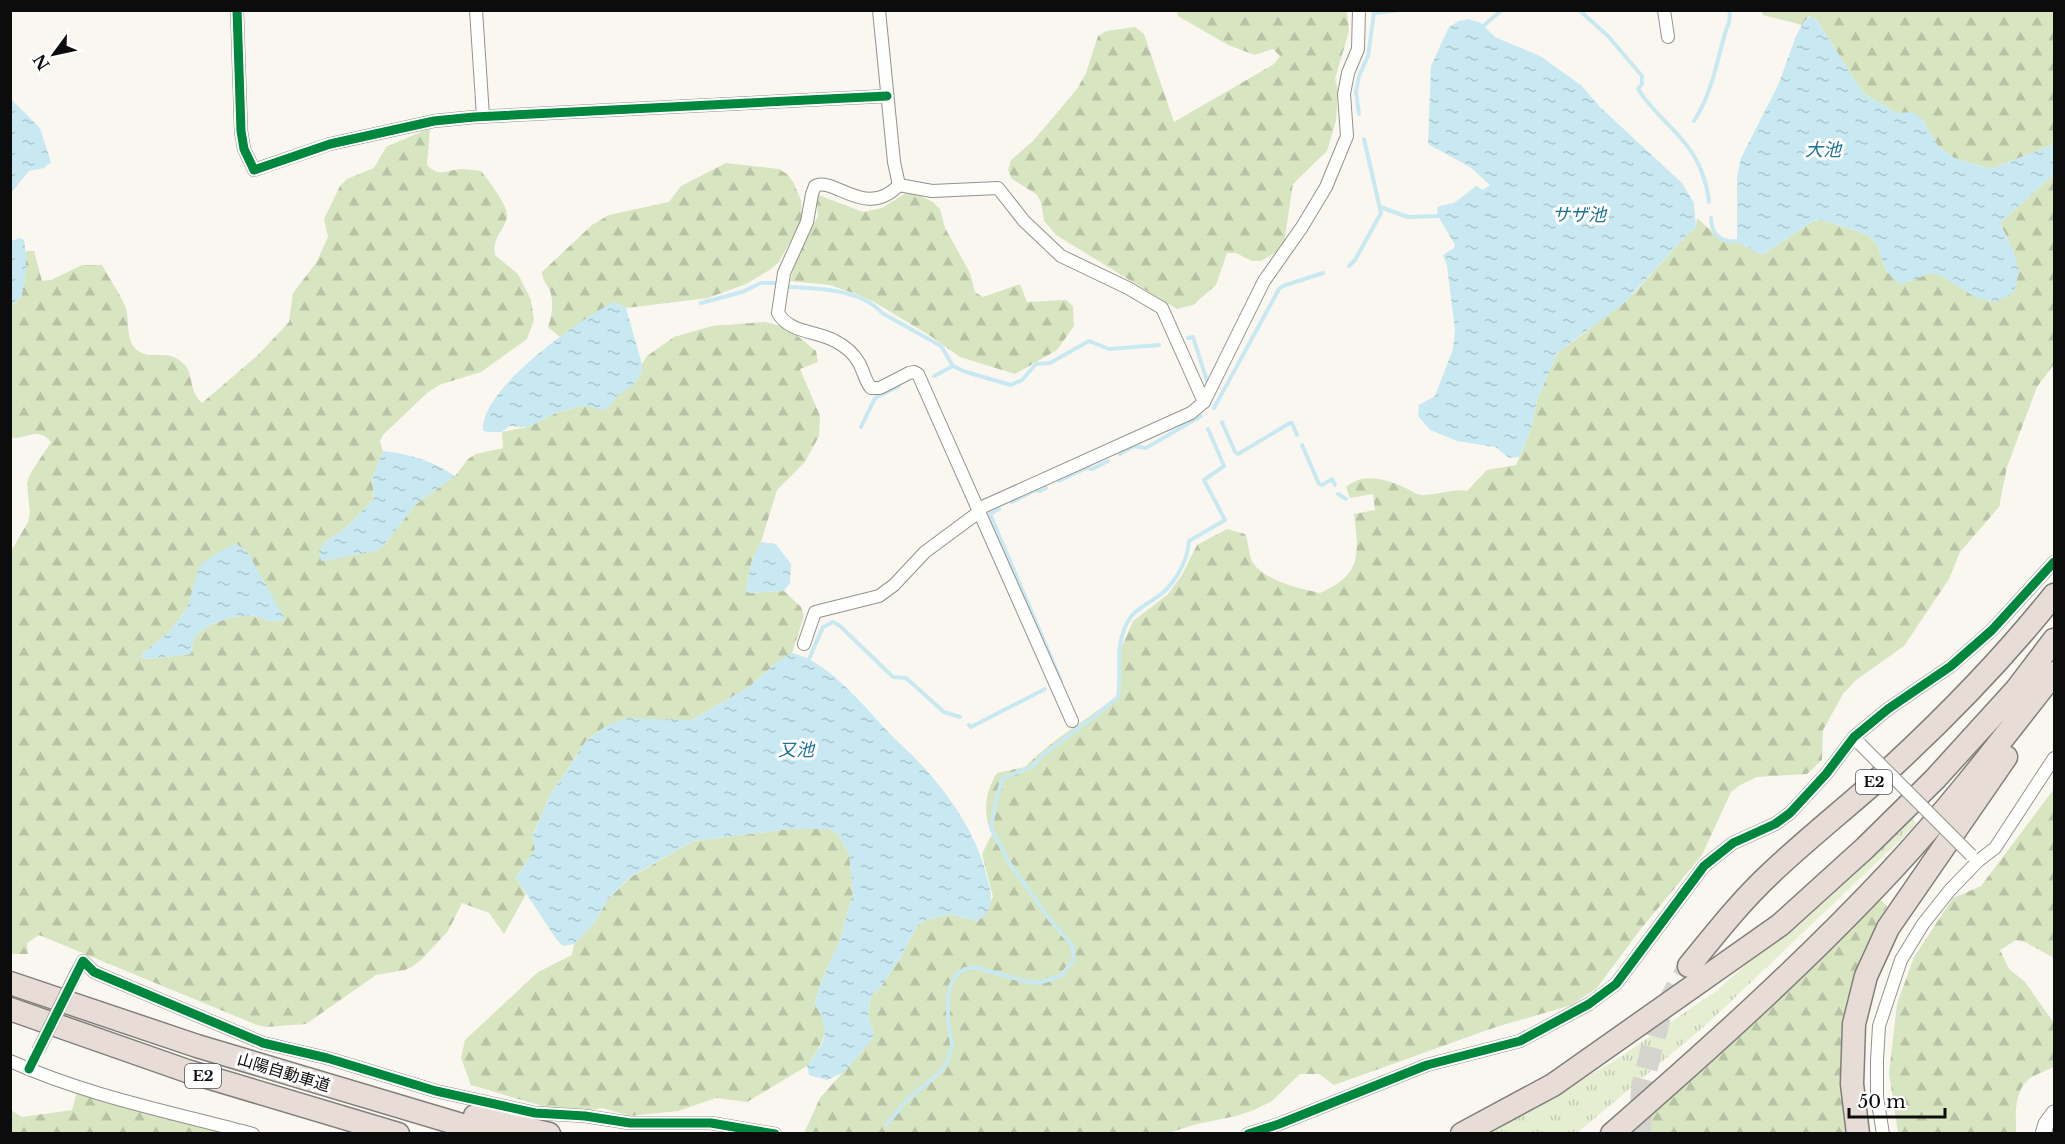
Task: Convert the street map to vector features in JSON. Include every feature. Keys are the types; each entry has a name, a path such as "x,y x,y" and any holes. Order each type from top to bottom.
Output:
{"highway":[{"name":"E2","path":"1689,966 1769,875 1828,820 1902,757 2006,652 2055,594"},
{"path":"1462,1134 1552,1085 1780,925 1865,848 1935,779 2016,690 2055,640"},
{"path":"1612,1134 1804,960 1890,873 1953,802 2055,673"},
{"path":"1858,1134 1852,1084 1854,1024 1866,976 1888,927 2055,687"},
{"name":"山陽自動車道","path":"10,983 197,1046 492,1134"},
{"name":"山陽自動車道","path":"10,1010 187,1071 398,1134"},
{"path":"197,1046 549,1134"},
{"path":"187,1071 357,1134"}],"street":[{"path":"237,10 241,131 244,149 254,170 330,144 434,121 483,116 887,96"},
{"path":"476,10 483,116"},
{"path":"879,10 895,171 899,186"},
{"path":"804,644 815,612 879,596 894,585 925,552 979,511 1191,413 1204,402 1264,281 1302,227 1326,187 1347,136 1344,94 1348,73 1358,50 1359,10"},
{"path":"1664,10 1668,37"},
{"path":"1072,721 918,374 911,372 880,388 871,388 859,363 849,350 833,339 795,327 781,318 778,313 784,273 807,222 815,186 826,185 848,194 871,199 887,196 899,186 932,191 998,188 1024,221 1061,256 1128,288 1162,308 1204,402"},
{"path":"1248,1134 1427,1065 1520,1041 1589,1004 1616,984 1704,866 1733,843 1775,824 1790,813 1888,709 1951,666 1992,630 2055,562"},
{"path":"1857,740 1975,858"},
{"path":"1883,1134 1877,1097 1876,1060 1880,1026 1901,960 1923,924 1975,858 1995,848 2055,758"},
{"path":"29,1069 83,961 94,972 263,1043 327,1058 436,1091 535,1113 775,1134"},
{"path":"10,1061 125,1102 253,1134"},
{"path":"2043,1134 2046,1124 2055,1113"}],"green space":[{"path":"1177,11 1347,11 1349,31 1335,79 1338,90 1336,121 1327,151 1293,184 1284,243 1278,251 1261,261 1252,261 1236,253 1227,253 1216,285 1193,305 1177,309 1056,235 1044,221 1041,202 1036,194 1012,179 1008,170 1011,160 1033,141 1077,89 1086,73 1098,36 1106,31 1135,27 1144,34 1174,122 1274,64 1280,56 1273,49 1255,55 1228,45 1178,16"},
{"path":"1761,11 2054,11 2054,144 1991,169 1954,158 1938,146 1922,119 1897,113 1863,93 1816,19 1809,16 1802,25 1763,15"},
{"path":"430,128 427,165 431,169 442,172 460,169 481,171 497,193 507,216 495,243 495,255 518,274 531,300 534,320 527,339 481,372 439,385 427,393 383,435 380,441 383,451 372,479 374,499 347,527 324,543 321,560 376,551 384,545 415,505 455,476 468,459 476,454 503,448 502,432 528,427 556,413 577,407 597,408 611,402 641,374 642,364 647,356 674,337 712,326 765,322 790,330 816,351 818,362 800,369 820,416 819,436 805,462 777,490 761,542 752,560 746,589 748,593 784,591 801,607 804,616 792,653 777,662 749,687 692,720 664,720 606,726 586,741 550,796 533,834 535,849 516,878 526,894 504,934 489,913 462,903 448,931 421,960 405,970 376,975 306,1024 267,1027 257,1025 39,935 27,943 28,954 11,954 10,553 28,522 30,513 27,483 30,474 51,442 46,437 37,434 11,438 11,306 22,294 26,251 34,251 42,281 51,280 82,265 102,265 125,306 132,344 147,355 174,357 185,365 195,393 202,403 258,355 289,322 293,293 316,263 328,237 324,219 340,186 347,179 374,168 386,147","holes":["187,608 284,619 271,621 246,616 231,618 214,623 201,631 194,640 191,654 142,658 143,653 169,632"]},
{"path":"726,163 779,169 793,182 801,200 802,220 779,262 746,284 708,298 626,308 614,302 560,337 548,327 552,299 542,272 592,225 609,215 669,202 681,186"},
{"path":"2054,174 2054,364 2037,387 2007,467 1999,507 1960,552 1949,579 1904,646 1856,680 1843,694 1823,730 1822,760 1807,774 1757,777 1731,792 1702,855 1640,930 1597,988 1572,1005 1496,1027 1334,1085 1319,1074 1300,1074 1272,1101 1254,1110 1168,1133 804,1133 820,1098 870,1042 874,1034 868,1015 871,995 880,988 902,955 917,926 925,920 950,914 977,921 993,897 982,854 992,834 987,819 986,803 997,773 1025,767 1058,739 1117,696 1121,648 1133,621 1167,595 1182,575 1197,545 1227,529 1245,534 1252,561 1264,573 1282,583 1320,593 1334,586 1351,571 1355,562 1357,541 1354,514 1375,510 1373,494 1350,498 1346,487 1353,482 1369,478 1393,483 1421,495 1467,491 1487,470 1516,465 1531,429 1537,400 1558,352 1634,293 1696,227 1697,218 1719,238 1732,243 1737,242 1762,255 1813,221 1822,220 1863,233 1871,238 1877,245 1887,272 1939,274 1977,298 2014,252 2000,223"},
{"path":"906,193 916,194 933,202 940,209 945,228 970,273 975,292 983,297 1020,284 1027,302 1066,300 1073,306 1074,326 1057,350 1015,374 960,357 932,337 874,302 856,294 830,285 790,281 798,254 818,216 816,194 863,212 882,208"},
{"path":"2054,789 2054,958 2025,942 2016,940 2000,950 2009,969 2025,982 2054,1023 2054,1067 2032,1077 2021,1088 2017,1102 2016,1133 1898,1133 1889,1073 1897,1004 1914,957 1953,898 1981,886"},
{"path":"1911,818 1917,824 1706,1025 1577,1133 1486,1134 1523,1115 1623,1055 1716,991"},
{"path":"789,829 828,829 837,833 849,853 853,893 840,940 820,985 815,1003 824,1021 826,1032 807,1066 747,1102 716,1098 678,1111 630,1116 602,1108 569,1114 471,1085 461,1058 465,1040 538,972 572,955 574,944 594,923 609,898 631,877 693,841"},
{"path":"1880,899 1887,906 1858,964 1846,1012 1842,1053 1842,1094 1847,1133 1650,1134 1650,1116"},
{"path":"77,1092 223,1133 11,1134 11,1110 22,1117 72,1110"}],"water":[{"name":"大池","path":"1811,16 1816,19 1863,93 1897,113 1913,112 1922,119 1938,146 1954,158 1991,169 2054,144 2054,174 2000,223 2014,252 2019,272 2014,292 1996,302 1977,298 1938,274 1928,274 1901,285 1887,272 1877,245 1871,238 1863,233 1822,220 1813,221 1762,255 1737,242 1737,177 1741,158 1779,83 1796,36 1804,21"},
{"name":"サザ池","path":"1468,19 1481,23 1495,37 1540,56 1581,85 1600,107 1682,183 1694,203 1696,227 1623,304 1558,352 1537,400 1531,429 1519,457 1509,458 1495,447 1457,441 1430,430 1418,416 1419,405 1435,396 1453,349 1455,330 1447,266 1443,255 1455,245 1438,216 1437,209 1439,206 1454,203 1476,186 1483,190 1490,185 1470,167 1428,144 1431,66 1449,27"},
{"path":"11,99 40,128 51,162 44,168 29,171 11,193"},
{"path":"20,238 24,240 26,268 21,296 11,306 11,241"},
{"path":"614,302 626,308 642,364 641,374 632,386 617,396 607,409 577,407 556,413 528,427 510,426 502,432 483,430 486,413 497,395 514,376 557,339"},
{"path":"383,451 421,459 455,476 415,505 384,545 376,551 321,561 319,551 324,543 347,527 374,499 372,479"},
{"path":"761,542 776,544 791,564 790,583 784,591 747,593 752,560"},
{"path":"236,543 248,553 285,619 272,621 246,616 231,618 214,623 201,631 194,640 191,654 142,658 143,653 169,632 187,608 200,565"},
{"name":"又池","path":"792,653 819,665 845,686 937,783 968,828 982,860 991,896 990,907 978,921 950,914 925,920 917,926 902,955 880,988 871,995 868,1015 874,1034 870,1042 844,1072 827,1080 809,1075 807,1066 823,1042 825,1029 815,1003 820,985 840,940 853,893 849,853 837,833 828,829 789,829 693,841 630,877 609,898 594,923 574,944 563,946 516,878 535,849 533,835 550,796 586,741 606,726 627,718 692,720 749,687 777,662"}],"waterway":[{"path":"1359,114 1356,92 1359,76 1368,56 1374,13 1401,10"},
{"path":"1483,26 1502,10"},
{"path":"1579,10 1608,36 1642,76 1642,84 1638,89 1694,155 1704,178 1709,202"},
{"path":"1694,121 1705,101 1712,80 1729,21 1729,10"},
{"path":"1349,266 1355,260 1381,213 1364,139"},
{"path":"1380,207 1408,217 1438,216"},
{"path":"1711,218 1711,224 1718,236 1722,239 1737,241"},
{"path":"1214,408 1279,289 1323,273"},
{"path":"701,303 742,292 761,283 775,283"},
{"path":"787,287 837,291 862,299 882,313 941,346 953,366 1011,385 1022,380 1036,364 1050,363 1089,341 1109,349 1159,345"},
{"path":"1188,338 1193,337 1208,384"},
{"path":"934,376 953,366"},
{"path":"861,427 875,398 899,386"},
{"path":"1120,454 1134,446 1146,448 1201,416"},
{"path":"1222,422 1238,454 1290,423 1297,435"},
{"path":"886,1125 906,1101 940,1072 947,1062 952,1045 948,1020 948,997 951,984 958,973 975,967 1039,983 1062,975 1074,959 1072,945 1051,921 1010,864 991,828 995,805 1002,780 1005,777 1031,767 1043,755 1118,697 1119,651 1129,619 1173,582 1186,558 1189,541 1225,520 1204,480 1224,466 1208,429"},
{"path":"1302,445 1319,484 1322,485 1332,479 1335,485"},
{"path":"1059,481 1086,468 1092,469 1108,461"},
{"path":"1012,502 1035,490 1040,491 1046,488"},
{"path":"1338,494 1346,499"},
{"path":"999,509 990,514 1061,681"},
{"path":"809,659 823,627 833,622 893,677 906,678 944,712 960,717"},
{"path":"969,725 971,727 1045,689"}],"tunnel":[{"path":"1640,1134 1642,1086 1660,1017 1689,966"}],"cycle path":[{"path":"237,10 241,131 244,149 254,170 330,144 434,121 887,96"},
{"path":"1248,1134 1279,1124 1427,1065 1520,1041 1589,1004 1616,984 1704,866 1733,843 1775,824 1790,813 1826,774 1854,737 1888,709 1951,666 1992,630 2054,562"},
{"path":"29,1069 83,961 94,972 263,1043 327,1058 436,1091 535,1113 585,1116 630,1123 711,1123 775,1134"}]}
